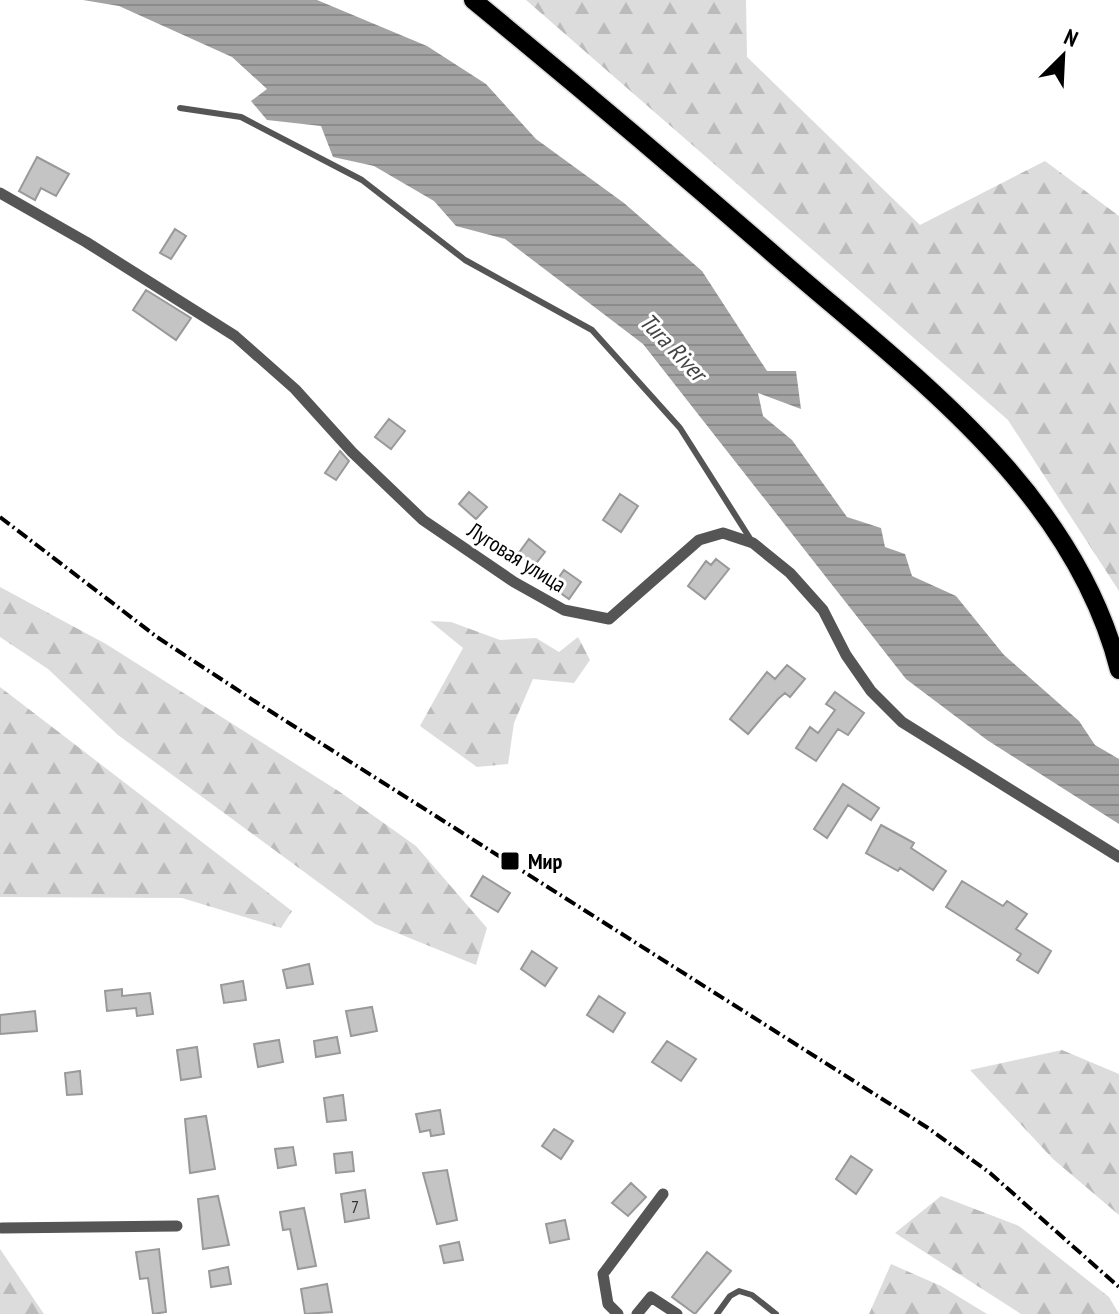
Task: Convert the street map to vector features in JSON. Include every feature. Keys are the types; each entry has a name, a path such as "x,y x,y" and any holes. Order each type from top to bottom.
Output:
{"main road":[{"path":"473,0 630,129 954,412 1043,509 1082,570 1108,628 1119,670"}],"street":[{"name":"Луговая улица","path":"0,193 86,242 235,336 295,389 352,452 423,520 514,582 564,610 609,619 699,540 723,533 753,543 790,573 823,610 863,679 902,722 1119,857"},
{"path":"618,1314 608,1304 603,1274 663,1194"},
{"path":"2,1228 177,1226"},
{"path":"637,1314 651,1297 677,1314"}],"lane":[{"path":"180,108 241,117 362,180 465,260 592,330 680,428 753,543"},
{"path":"717,1314 730,1296 739,1291 752,1295 776,1314"}],"green space":[{"path":"526,0 746,0 747,57 920,225 1045,161 1119,216 1119,591 1008,420"},
{"path":"0,587 106,644 340,792 416,846 487,928 476,965 375,924 118,735 48,669 0,637"},
{"path":"430,621 451,622 500,640 536,638 559,652 578,637 590,660 574,683 533,679 514,723 508,764 477,767 420,726 463,648"},
{"path":"0,687 292,911 281,928 182,898 0,897"},
{"path":"1062,1050 1119,1074 1119,1215 1053,1159 970,1070"},
{"path":"941,1196 1019,1226 1109,1297 1119,1314 1021,1314 895,1233"},
{"path":"0,1249 44,1314 0,1314"},
{"path":"891,1264 941,1286 987,1314 869,1314"}],"water":[{"name":"Tura River","path":"83,0 317,0 427,46 486,84 536,139 624,203 702,271 767,371 796,371 801,409 758,393 763,416 792,440 847,517 881,528 885,547 905,554 912,576 956,596 1004,655 1079,721 1095,745 1119,759 1119,824 987,740 906,679 643,344 505,239 456,226 434,201 374,166 333,157 321,126 267,120 251,101 267,89 232,57 119,6"}],"building":[{"path":"37,157 69,174 56,196 41,188 35,200 19,191"},
{"path":"175,229 186,236 171,259 160,253"},
{"path":"146,290 191,318 176,340 133,310"},
{"path":"389,419 405,431 391,449 375,437"},
{"path":"340,451 349,461 336,480 325,473"},
{"path":"469,492 487,507 476,519 459,504"},
{"path":"620,494 638,506 621,532 603,520"},
{"path":"529,539 545,552 534,566 518,554"},
{"path":"716,559 729,569 705,599 688,586 706,561 711,565"},
{"path":"564,570 581,582 569,599 552,587"},
{"path":"787,665 805,679 790,697 785,693 778,699 748,734 730,719 767,672 775,679"},
{"path":"835,692 864,713 848,735 838,729 816,761 796,748 810,727 818,733 835,710 826,704"},
{"path":"843,784 879,808 871,820 848,805 827,838 814,829"},
{"path":"881,825 914,843 911,848 946,871 933,890 900,868 898,871 866,853"},
{"path":"483,876 510,893 498,912 471,896"},
{"path":"962,881 1003,906 1007,901 1027,914 1016,929 1051,951 1038,973 1017,960 1021,954 946,907"},
{"path":"532,951 557,968 545,986 521,969"},
{"path":"309,964 313,984 287,988 283,970"},
{"path":"243,981 246,1000 224,1003 221,985"},
{"path":"122,989 122,996 150,993 153,1014 137,1016 136,1008 107,1011 105,991"},
{"path":"599,996 625,1013 613,1032 587,1015"},
{"path":"372,1007 377,1031 351,1036 346,1011"},
{"path":"35,1011 37,1031 0,1034 0,1015"},
{"path":"337,1037 340,1053 316,1057 314,1041"},
{"path":"279,1040 283,1062 258,1067 254,1044"},
{"path":"667,1041 696,1059 681,1081 652,1062"},
{"path":"197,1047 201,1077 181,1080 177,1050"},
{"path":"80,1071 82,1094 67,1095 65,1073"},
{"path":"343,1095 346,1120 327,1122 324,1098"},
{"path":"440,1110 444,1134 431,1136 430,1130 420,1132 416,1114"},
{"path":"206,1116 215,1169 190,1173 185,1119"},
{"path":"554,1129 573,1141 561,1159 542,1146"},
{"path":"293,1147 296,1165 278,1168 275,1149"},
{"path":"352,1152 354,1171 336,1173 334,1154"},
{"path":"851,1156 872,1170 856,1194 836,1179"},
{"path":"447,1170 457,1220 437,1224 423,1173"},
{"path":"631,1183 646,1197 628,1216 612,1203"},
{"path":"365,1190 369,1218 345,1222 341,1194"},
{"path":"218,1196 229,1245 203,1249 198,1199"},
{"path":"304,1208 316,1266 298,1269 290,1229 283,1230 280,1212"},
{"path":"565,1220 569,1239 550,1243 546,1224"},
{"path":"459,1242 463,1260 444,1263 440,1246"},
{"path":"159,1249 166,1312 153,1314 148,1278 140,1279 136,1252"},
{"path":"707,1252 731,1271 695,1314 672,1297"},
{"path":"228,1267 231,1284 211,1287 209,1271"},
{"path":"327,1284 332,1312 305,1314 301,1289"}],"railway":[{"path":"0,517 157,637 928,1128 990,1173 1119,1287"}],"place":[{"name":"Мир","path":"510,861"}]}
